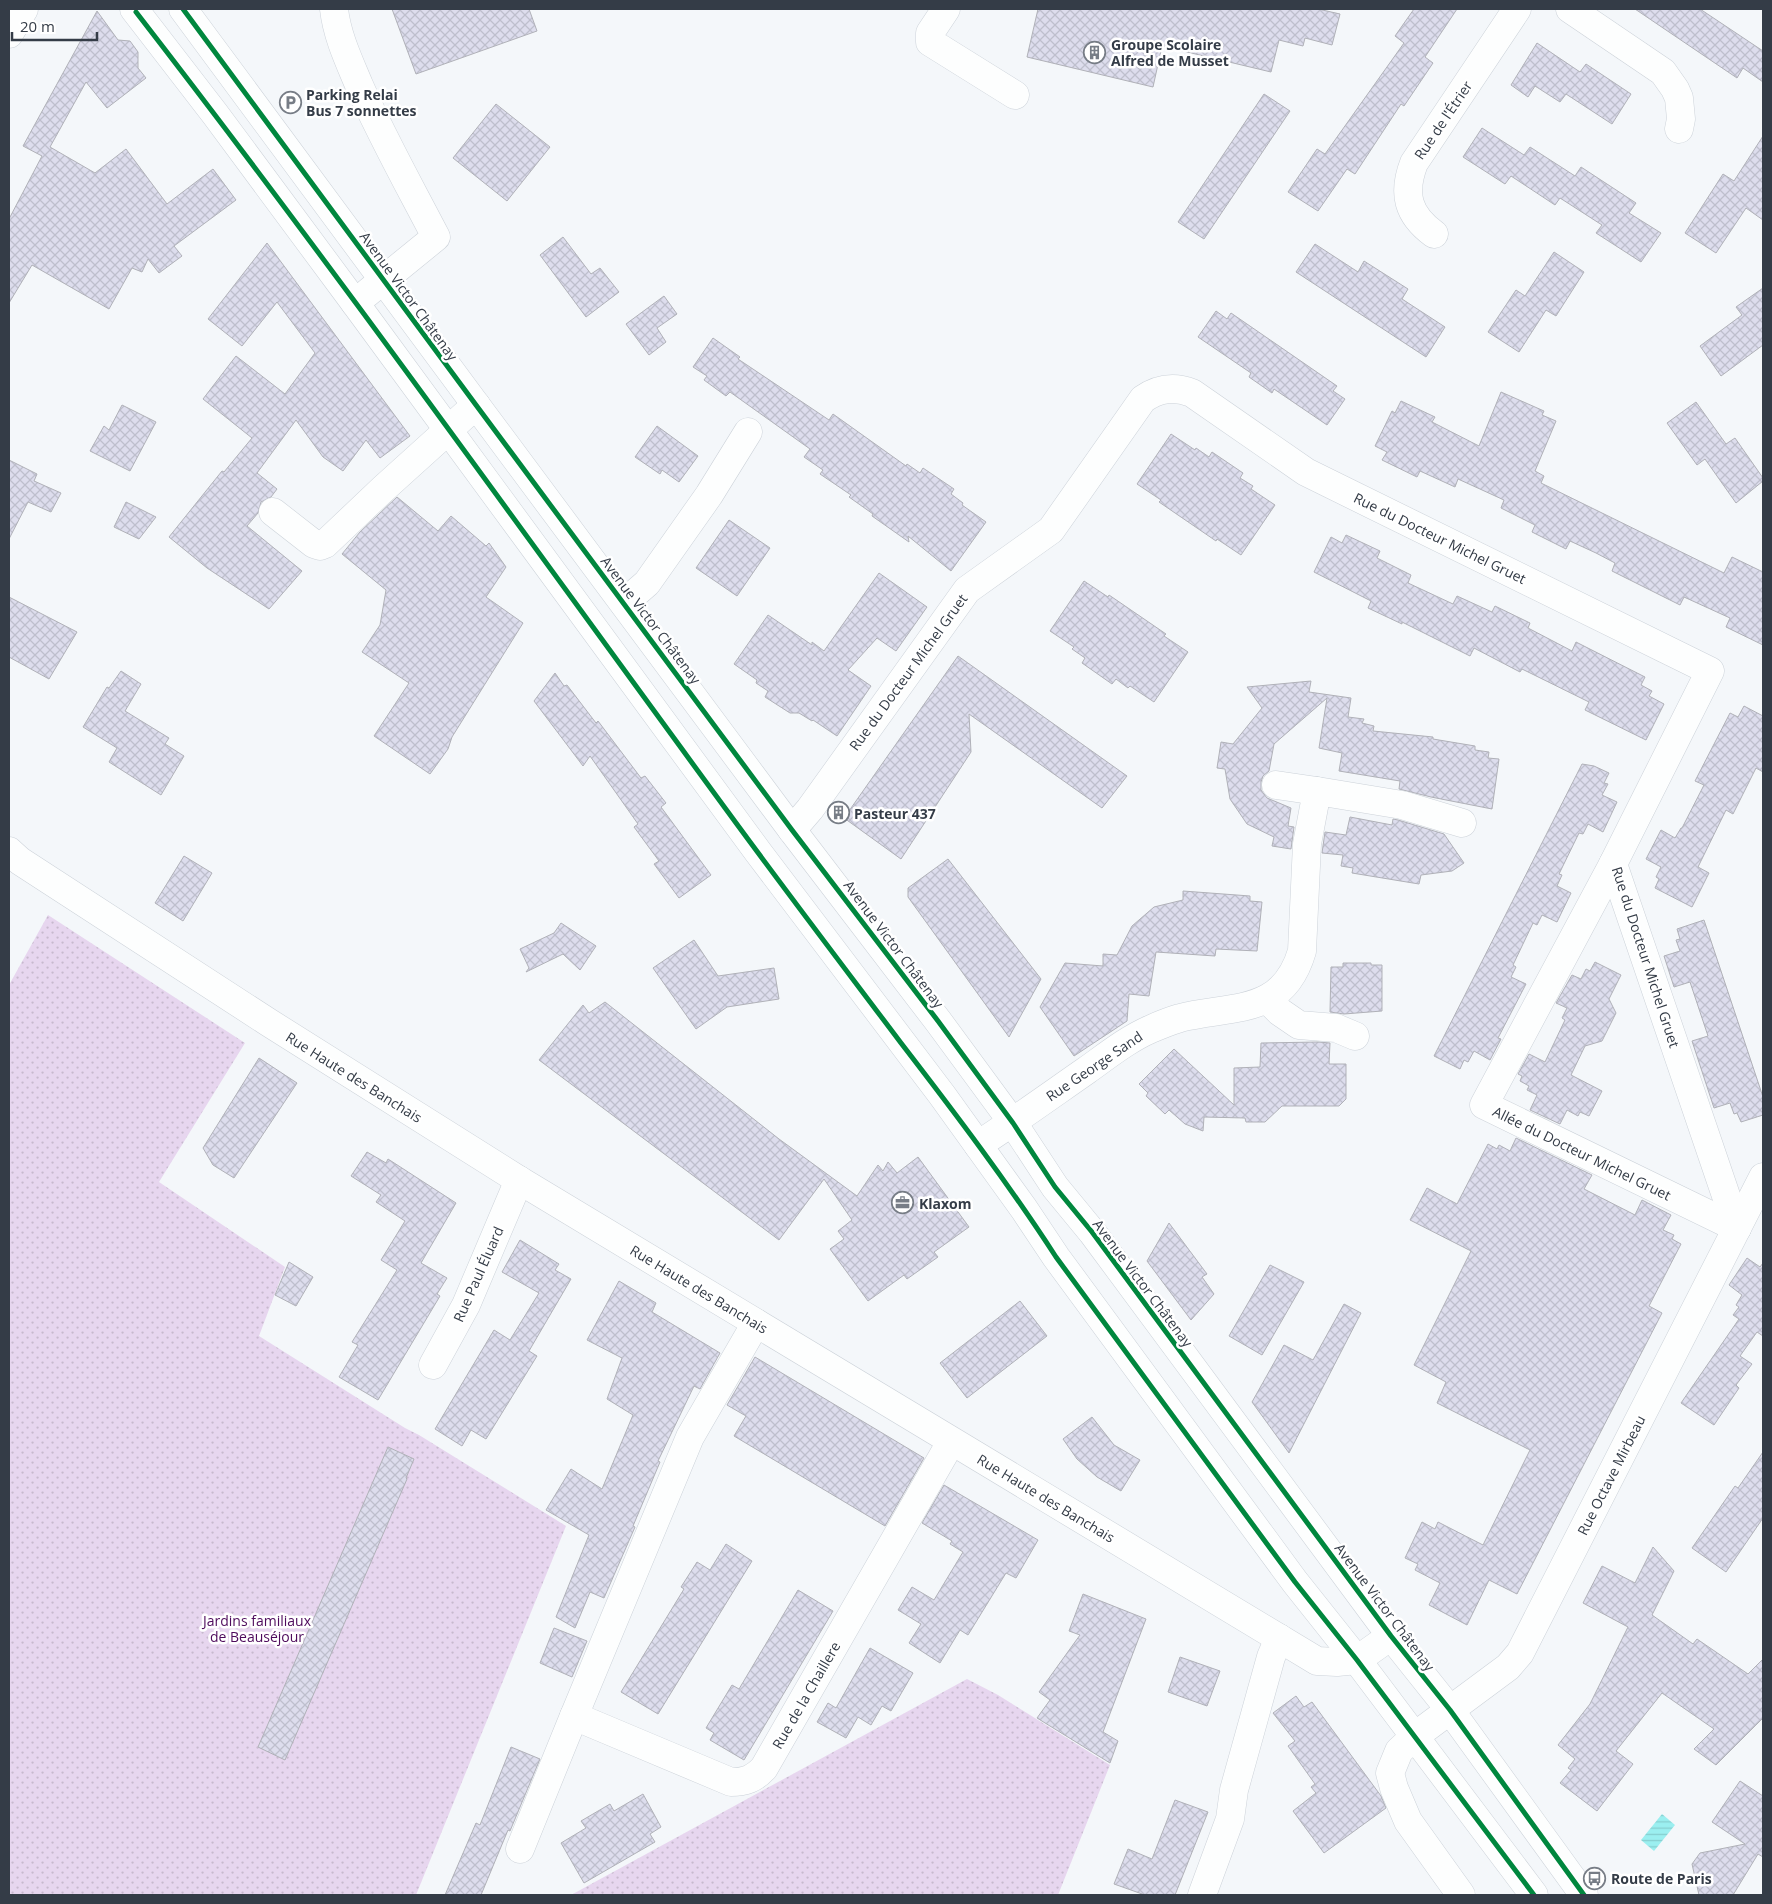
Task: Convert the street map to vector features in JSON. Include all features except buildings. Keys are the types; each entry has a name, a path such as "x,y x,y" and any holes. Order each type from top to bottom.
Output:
{"street":[{"path":"9,34 24,9"},
{"path":"134,9 221,122 758,852 978,1145 1056,1257 1295,1582 1357,1660 1534,1895"},
{"name":"Avenue Victor Châtenay","path":"183,9 792,830 1013,1123 1056,1188 1092,1232 1391,1636 1450,1710 1584,1895"},
{"path":"334,9 346,56 373,118 436,236 355,303"},
{"path":"946,9 930,33 930,42 1014,94"},
{"name":"Rue de l'Étrier","path":"1434,234 1415,216 1407,190 1409,176 1414,163 1517,9"},
{"path":"1570,9 1663,72 1679,98 1681,119 1679,130"},
{"name":"Rue du Docteur Michel Gruet","path":"792,830 816,801 967,590 1051,530 1143,399 1159,390 1180,389 1192,393 1306,472 1710,671 1613,864 1737,1228"},
{"path":"273,512 314,544 320,546 325,544 476,405"},
{"path":"624,603 652,575 709,495 748,432"},
{"path":"1276,785 1402,805 1462,823"},
{"name":"Rue George Sand","path":"978,1145 1148,1030 1179,1018 1252,1006 1281,990 1292,977 1302,951 1307,844 1318,792"},
{"name":"Rue Haute des Banchais","path":"12,856 268,1022 519,1180 1317,1661 1357,1660"},
{"name":"Allée du Docteur Michel Gruet","path":"1613,864 1484,1105 1737,1228"},
{"path":"843,966 877,941"},
{"path":"1267,999 1284,1016 1299,1025 1336,1028 1355,1036"},
{"name":"Rue Octave Mirbeau","path":"1461,1895 1408,1821 1390,1774 1400,1751 1415,1736 1508,1667 1520,1653 1763,1176"},
{"name":"Rue Paul Éluard","path":"433,1364 466,1305 519,1180"},
{"path":"520,1849 690,1437 756,1324"},
{"name":"Rue de la Chaillere","path":"574,1716 726,1780 741,1782 750,1780 758,1775 951,1442"},
{"path":"1357,1660 1391,1636"},
{"path":"1202,1895 1230,1819 1234,1790 1271,1657 1279,1638"}],"green space":[{"name":"Jardins familiaux de Beauséjour","path":"48,915 245,1043 159,1182 285,1267 259,1336 566,1526 416,1895 9,1895 9,985"},
{"path":"967,1679 998,1695 1110,1765 1058,1895 571,1895"}],"water":[{"path":"1662,1814 1675,1825 1654,1851 1641,1840"}],"cycle path":[{"path":"183,9 792,830 938,1021 1013,1123 1055,1187 1092,1232 1391,1636 1450,1710 1584,1895"},
{"path":"136,12 287,210 749,841 981,1148 1056,1257 1295,1582 1357,1660 1534,1895"}],"place":[{"name":"Groupe Scolaire Alfred de Musset","path":"1095,52"},
{"name":"Parking Relai Bus 7 sonnettes","path":"290,102"},
{"name":"Pasteur 437","path":"838,813"},
{"name":"Klaxom","path":"903,1203"},
{"name":"Route de Paris","path":"1595,1878"}]}
